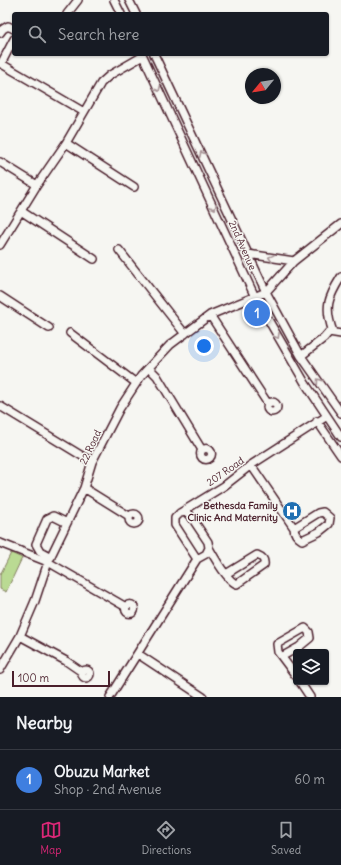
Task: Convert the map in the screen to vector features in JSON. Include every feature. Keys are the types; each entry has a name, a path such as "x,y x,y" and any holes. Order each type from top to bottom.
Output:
{"street":[{"path":"69,12 78,0"},
{"path":"114,0 120,12"},
{"path":"129,0 135,12"},
{"path":"0,33 8,26 12,28"},
{"path":"12,43 1,64 84,112"},
{"path":"0,245 37,185 66,143 101,83 110,75 140,56"},
{"name":"2nd Avenue","path":"142,56 255,297 279,339 341,437"},
{"name":"2nd Avenue","path":"155,56 266,292 301,356 341,414"},
{"path":"66,143 134,187"},
{"path":"0,162 37,185"},
{"path":"21,211 94,259"},
{"path":"266,292 294,261 341,224"},
{"path":"119,250 185,334"},
{"path":"248,254 294,261"},
{"path":"333,332 327,312 328,303 332,292 341,277"},
{"name":"22 Road","path":"0,670 20,636 35,601 49,559 84,488 92,462 120,408 136,383 170,345 210,315 266,292"},
{"path":"0,296 49,328"},
{"path":"210,315 268,404"},
{"path":"301,356 324,338 329,332 341,334"},
{"path":"70,333 136,383"},
{"path":"149,368 157,376 202,450"},
{"path":"0,406 92,462"},
{"name":"207 Road","path":"180,513 224,486 251,465 327,416"},
{"path":"317,422 341,456"},
{"path":"251,465 294,528 294,532 297,537 302,540 308,538 329,524 330,518 324,512 318,513 294,528"},
{"path":"84,488 129,516"},
{"path":"197,559 175,525 175,518 180,513 187,512 190,515 208,542 209,548 226,574 233,583 237,584 264,565 265,562 262,557 257,555 226,574"},
{"path":"67,523 53,516 50,516 47,519 36,544 40,551 49,559 126,607"},
{"path":"0,543 49,559"},
{"path":"110,697 197,559 206,554 209,548"},
{"path":"283,656 299,647 310,638 309,632 305,628 277,644 278,652 283,656 293,671"},
{"path":"20,636 66,661 82,672"},
{"path":"138,654 203,697"},
{"path":"302,685 310,697"}],"green space":[{"path":"11,553 22,558 6,592 0,589 0,575"}],"place":[{"name":"Obuzu Market","path":"257,313"},
{"name":"Bethesda Family Clinic And Maternity","path":"292,511"}]}
